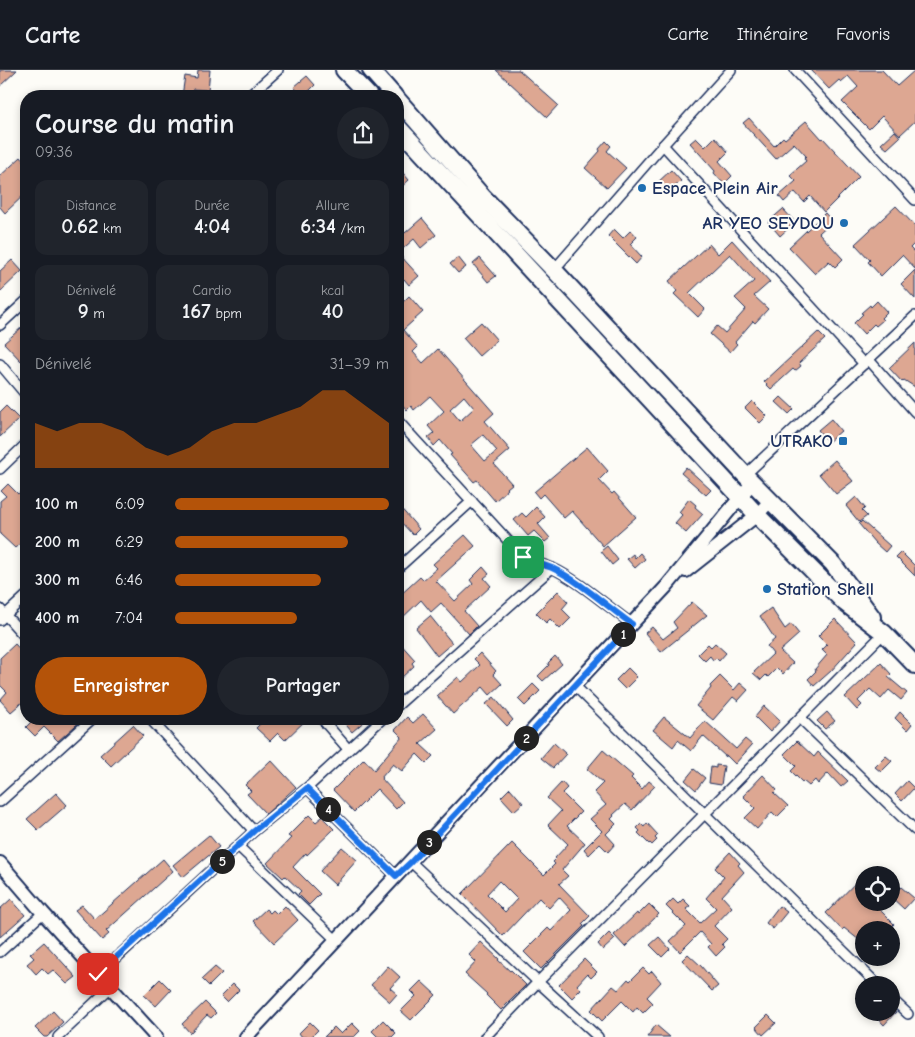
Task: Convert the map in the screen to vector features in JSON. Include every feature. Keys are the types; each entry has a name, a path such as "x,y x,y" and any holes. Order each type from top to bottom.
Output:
{"highway":[{"path":"344,70 363,90"},
{"path":"371,70 387,90"},
{"path":"404,111 749,479 833,564 884,633"},
{"path":"404,134 740,497 845,603 884,633 915,664"}],"street":[{"path":"256,90 278,70"},
{"path":"542,284 731,70"},
{"path":"795,70 915,200"},
{"path":"663,145 915,412"},
{"path":"0,325 20,307"},
{"path":"246,1037 666,587 740,497 749,479 866,362 915,316"},
{"path":"0,364 20,388"},
{"path":"404,427 523,557 537,564 552,568 632,624"},
{"path":"0,469 20,450"},
{"path":"404,563 472,501"},
{"path":"666,587 757,514 770,501"},
{"path":"404,700 552,568"},
{"path":"20,601 2,615 20,632"},
{"path":"485,1037 884,633"},
{"path":"575,686 869,976"},
{"path":"801,718 915,830"},
{"path":"0,802 85,725"},
{"path":"156,725 254,831"},
{"path":"327,725 348,749"},
{"path":"98,974 254,831 307,788 375,725"},
{"path":"307,788 396,876"},
{"path":"238,846 336,940"},
{"path":"411,862 598,1037"},
{"path":"0,863 156,1037"},
{"path":"0,952 43,913"},
{"path":"58,1037 110,987"},
{"path":"900,1006 908,1014"}],"building":[{"path":"0,70 17,70 0,86"},
{"path":"198,70 210,70 208,90 183,90 185,76 197,78"},
{"path":"496,70 519,70 558,105 547,117"},
{"path":"811,70 882,70 897,86 915,70 915,121 900,135 882,116 869,129 842,102 858,87 848,76 841,82 839,80 829,89"},
{"path":"307,76 315,85 310,90 297,90 294,87"},
{"path":"749,118 774,146 783,137 785,139 806,121 859,177 824,212 810,196 804,202 795,192 784,202 779,196 796,181 790,175 806,161 804,158 806,156 794,143 776,159 743,123"},
{"path":"895,131 900,137 887,149 881,144"},
{"path":"715,137 728,152 719,161 732,176 724,184 690,143 696,138 705,147"},
{"path":"606,141 611,146 607,151 626,168 607,188 585,168"},
{"path":"20,158 20,199 5,213 0,207 0,176"},
{"path":"671,170 681,181 667,194 657,183"},
{"path":"404,174 409,180 404,185"},
{"path":"896,206 915,226 915,243 910,248 915,253 915,269 902,255 881,276 868,262 870,260 855,244"},
{"path":"783,209 795,222 780,236 768,222"},
{"path":"825,213 832,221 819,233 843,259 835,267 829,261 815,274 789,247"},
{"path":"422,218 436,235 421,248 414,239 404,248 404,232 405,233"},
{"path":"614,229 623,238 631,230 637,237 630,244 642,257 636,264 608,236"},
{"path":"732,240 770,282 754,296 768,309 755,323 753,321 735,342 737,344 730,352 710,334 717,326 725,333 746,309 735,298 754,281 730,254 689,293 705,309 698,317 674,294 677,291 669,281 709,244 718,254"},
{"path":"458,257 466,267 458,273 450,264"},
{"path":"480,258 496,276 488,282 473,264"},
{"path":"12,260 20,269 20,273 0,292 0,271"},
{"path":"404,260 419,276 409,285 404,279"},
{"path":"915,270 915,299 901,284"},
{"path":"409,296 423,312 404,329 404,301"},
{"path":"877,301 887,312 881,318 883,320 876,326 874,324 864,334 854,323 863,314 861,313"},
{"path":"481,322 497,340 479,356 463,338"},
{"path":"20,329 20,360 4,343"},
{"path":"404,331 418,347 413,352 423,363 438,349 494,413 485,421 510,450 494,464 512,484 495,501 477,480 474,482 450,455 452,454 440,440 434,446 428,438 434,433 428,426 444,411 430,396 414,410 411,406 407,410 404,407","holes":["464,396 474,408 460,421 450,409","483,435 497,451 485,461 471,445"]},
{"path":"818,332 825,339 799,363 801,366 795,371 793,369 771,389 764,382"},
{"path":"915,343 915,387 904,380 902,382 889,368"},
{"path":"781,397 794,409 789,414 776,402"},
{"path":"752,401 767,416 760,423 745,408"},
{"path":"6,406 19,419 0,437 0,412"},
{"path":"831,419 841,431 828,442 818,430"},
{"path":"587,447 608,471 599,480 612,494 614,492 636,517 603,546 572,511 564,518 543,494 539,498 534,492"},
{"path":"835,460 853,481 836,494 819,474"},
{"path":"686,467 711,490 706,495 681,473"},
{"path":"8,484 18,494 20,492 20,544 15,548 0,534 0,501 6,496 1,491"},
{"path":"856,497 865,508 862,511 867,516 859,522 846,506"},
{"path":"689,499 703,514 686,533 675,523 682,515 679,512"},
{"path":"536,507 545,517 538,524 550,538 545,542 534,531 528,536 514,520 522,513 526,517"},
{"path":"404,512 419,529 413,535 404,525"},
{"path":"862,521 890,546 885,552 859,524"},
{"path":"465,535 475,546 436,581 455,601 473,584 470,580 483,567 489,574 484,578 491,586 464,611 477,626 469,634 441,603 431,612 421,600 404,616 404,592 420,577 423,580 437,568 433,564"},
{"path":"607,546 618,560 612,565 601,551"},
{"path":"901,552 915,566 915,576 896,557"},
{"path":"640,553 645,559 635,568 627,559 633,554 635,558"},
{"path":"558,591 568,602 562,609 571,618 560,629 550,619 546,623 536,613"},
{"path":"692,602 707,615 661,652 645,633 652,627 663,639 677,628 673,622"},
{"path":"771,608 785,629 791,624 799,634 780,651 793,663 783,674 777,668 768,677 766,675 761,680 753,673 773,654 767,646 775,639 760,616"},
{"path":"430,616 452,643 437,656 416,628"},
{"path":"835,619 857,642 831,671 814,686 808,679 827,655 822,650 827,645 818,636"},
{"path":"715,643 726,653 719,661 716,658 713,660 710,656 705,661 698,654 708,644 711,647"},
{"path":"15,644 20,649 20,704 11,712 0,700 7,692 0,685 0,658"},
{"path":"404,648 415,660 412,663 414,666 404,675"},
{"path":"480,653 496,671 493,674 502,684 490,695 483,687 453,714 437,696 458,677 462,682 480,665 474,659"},
{"path":"555,656 562,664 543,681 538,676"},
{"path":"881,663 891,674 888,677 907,693 901,700 889,690 881,699 870,689 858,701 862,705 857,710 845,697"},
{"path":"628,668 637,677 625,689 616,680"},
{"path":"720,676 734,690 740,683 748,690 738,701 733,697 713,720 696,706 711,688 710,686"},
{"path":"533,684 540,691 525,706 518,699"},
{"path":"494,697 513,720 507,726 486,704"},
{"path":"764,706 780,721 770,732 755,717"},
{"path":"827,712 835,721 825,729 817,721"},
{"path":"900,712 912,724 907,730 895,718"},
{"path":"423,714 437,729 420,744 433,756 426,763 417,754 402,771 393,764 381,778 403,802 396,809 377,789 354,812 333,790 364,759 374,770 402,737 395,730 400,725 404,725 404,720 407,717 413,723"},
{"path":"664,717 690,738 705,721 736,749 745,739 752,745 735,764 703,736 691,751 678,740 673,747 653,730"},
{"path":"28,725 76,725 58,741 44,727 35,736 26,727"},
{"path":"133,725 143,736 111,766 100,755"},
{"path":"259,725 301,725 285,740 278,733 270,741 256,728"},
{"path":"346,725 360,725 352,732"},
{"path":"797,741 814,757 818,752 848,781 841,787 828,773 818,784 815,780 809,786 802,782 791,771 796,766 784,754"},
{"path":"554,743 566,754 553,768 541,758"},
{"path":"603,750 633,776 631,778 642,789 649,781 655,786 632,810 625,804 613,815 611,819 616,824 606,834 615,844 608,852 600,844 589,855 584,849 602,831 590,819 606,805 594,792 603,783 587,769"},
{"path":"886,756 892,761 881,772 875,767"},
{"path":"271,760 296,787 266,814 247,794 251,791 245,785"},
{"path":"716,765 724,766 721,785 709,783 711,767 716,768"},
{"path":"694,769 705,778 696,790 685,780"},
{"path":"763,775 777,790 774,793 788,806 777,817 772,812 757,829 745,818 755,808 743,796"},
{"path":"907,781 914,788 902,801 895,794"},
{"path":"562,782 567,788 562,793 581,812 567,826 585,843 562,870 568,876 559,884 590,916 582,924 584,926 541,969 524,952 548,928 551,931 571,910 559,897 549,908 539,898 503,936 462,894 512,843 544,875 555,864 553,862 555,858 568,844 548,825 561,811 547,798","holes":["499,881 517,899 505,912 487,894"]},
{"path":"510,788 523,803 514,811 501,797"},
{"path":"56,793 67,805 38,830 27,819"},
{"path":"309,815 316,822 322,817 334,829 293,867 320,894 309,905 298,894 301,891 267,863 291,838 288,836"},
{"path":"647,823 658,835 655,838 657,840 652,845 638,833 640,831 637,828 641,824 644,827"},
{"path":"209,835 219,847 183,877 173,865"},
{"path":"342,847 357,860 335,885 320,871"},
{"path":"730,852 740,863 738,865 744,872 722,896 732,907 714,926 727,939 722,944 725,947 716,956 708,947 711,944 700,932 680,952 670,941 686,926 666,906 673,899 678,904 683,899 690,906 686,909 700,923 716,908 706,898 724,877 715,868"},
{"path":"163,859 173,871 106,931 109,934 102,940 75,910 82,905 95,919"},
{"path":"855,883 855,911 881,911 891,921 855,921 855,937 844,928 842,930 826,913"},
{"path":"900,888 914,898 904,909 900,905"},
{"path":"11,899 25,915 0,937 0,909"},
{"path":"649,904 659,914 625,947 614,935"},
{"path":"285,906 298,920 274,943 253,921 266,909 270,913 273,910 277,914"},
{"path":"779,906 787,912 773,929 766,923"},
{"path":"609,933 615,939 603,950 598,944"},
{"path":"659,937 670,949 662,957 650,945"},
{"path":"44,942 76,977 67,984 53,970 48,974 42,968 36,974 27,964 34,958 30,954"},
{"path":"481,942 526,985 501,1010 465,974 476,962 469,955"},
{"path":"688,954 718,986 712,991 682,960"},
{"path":"584,959 597,972 591,978 587,974 577,985 581,989 572,998 559,985"},
{"path":"388,966 400,977 390,988 397,994 390,1002 371,985"},
{"path":"215,967 222,973 209,986 202,979"},
{"path":"643,968 649,974 652,971 661,982 647,997 653,1003 643,1013 637,1007 633,1012 622,1001 602,1021 591,1010 613,986 618,990 628,979 630,981"},
{"path":"160,979 171,990 156,1006 144,995"},
{"path":"421,981 436,995 411,1020 401,1011 416,996 411,991"},
{"path":"233,984 239,990 227,1002 221,996"},
{"path":"205,1002 216,1013 211,1018 207,1015 190,1033 182,1024"},
{"path":"53,1011 63,1022 47,1037 44,1037 35,1028"},
{"path":"768,1015 776,1023 763,1035 756,1027"},
{"path":"383,1020 396,1033 392,1037 378,1037 372,1031"},
{"path":"310,1022 318,1030 311,1037 302,1037 299,1033"},
{"path":"352,1023 360,1031 354,1037 324,1037 334,1027 341,1034"},
{"path":"656,1025 670,1037 647,1037"}],"place":[{"name":"Espace Plein Air","path":"642,188"},
{"name":"AR YEO SEYDOU","path":"844,223"},
{"name":"UTRAKO","path":"843,441"},
{"name":"Station Shell","path":"767,589"}],"route":[{"path":"98,974 254,831 307,788 396,876 411,862 632,624 552,568 537,564 523,557"}]}
